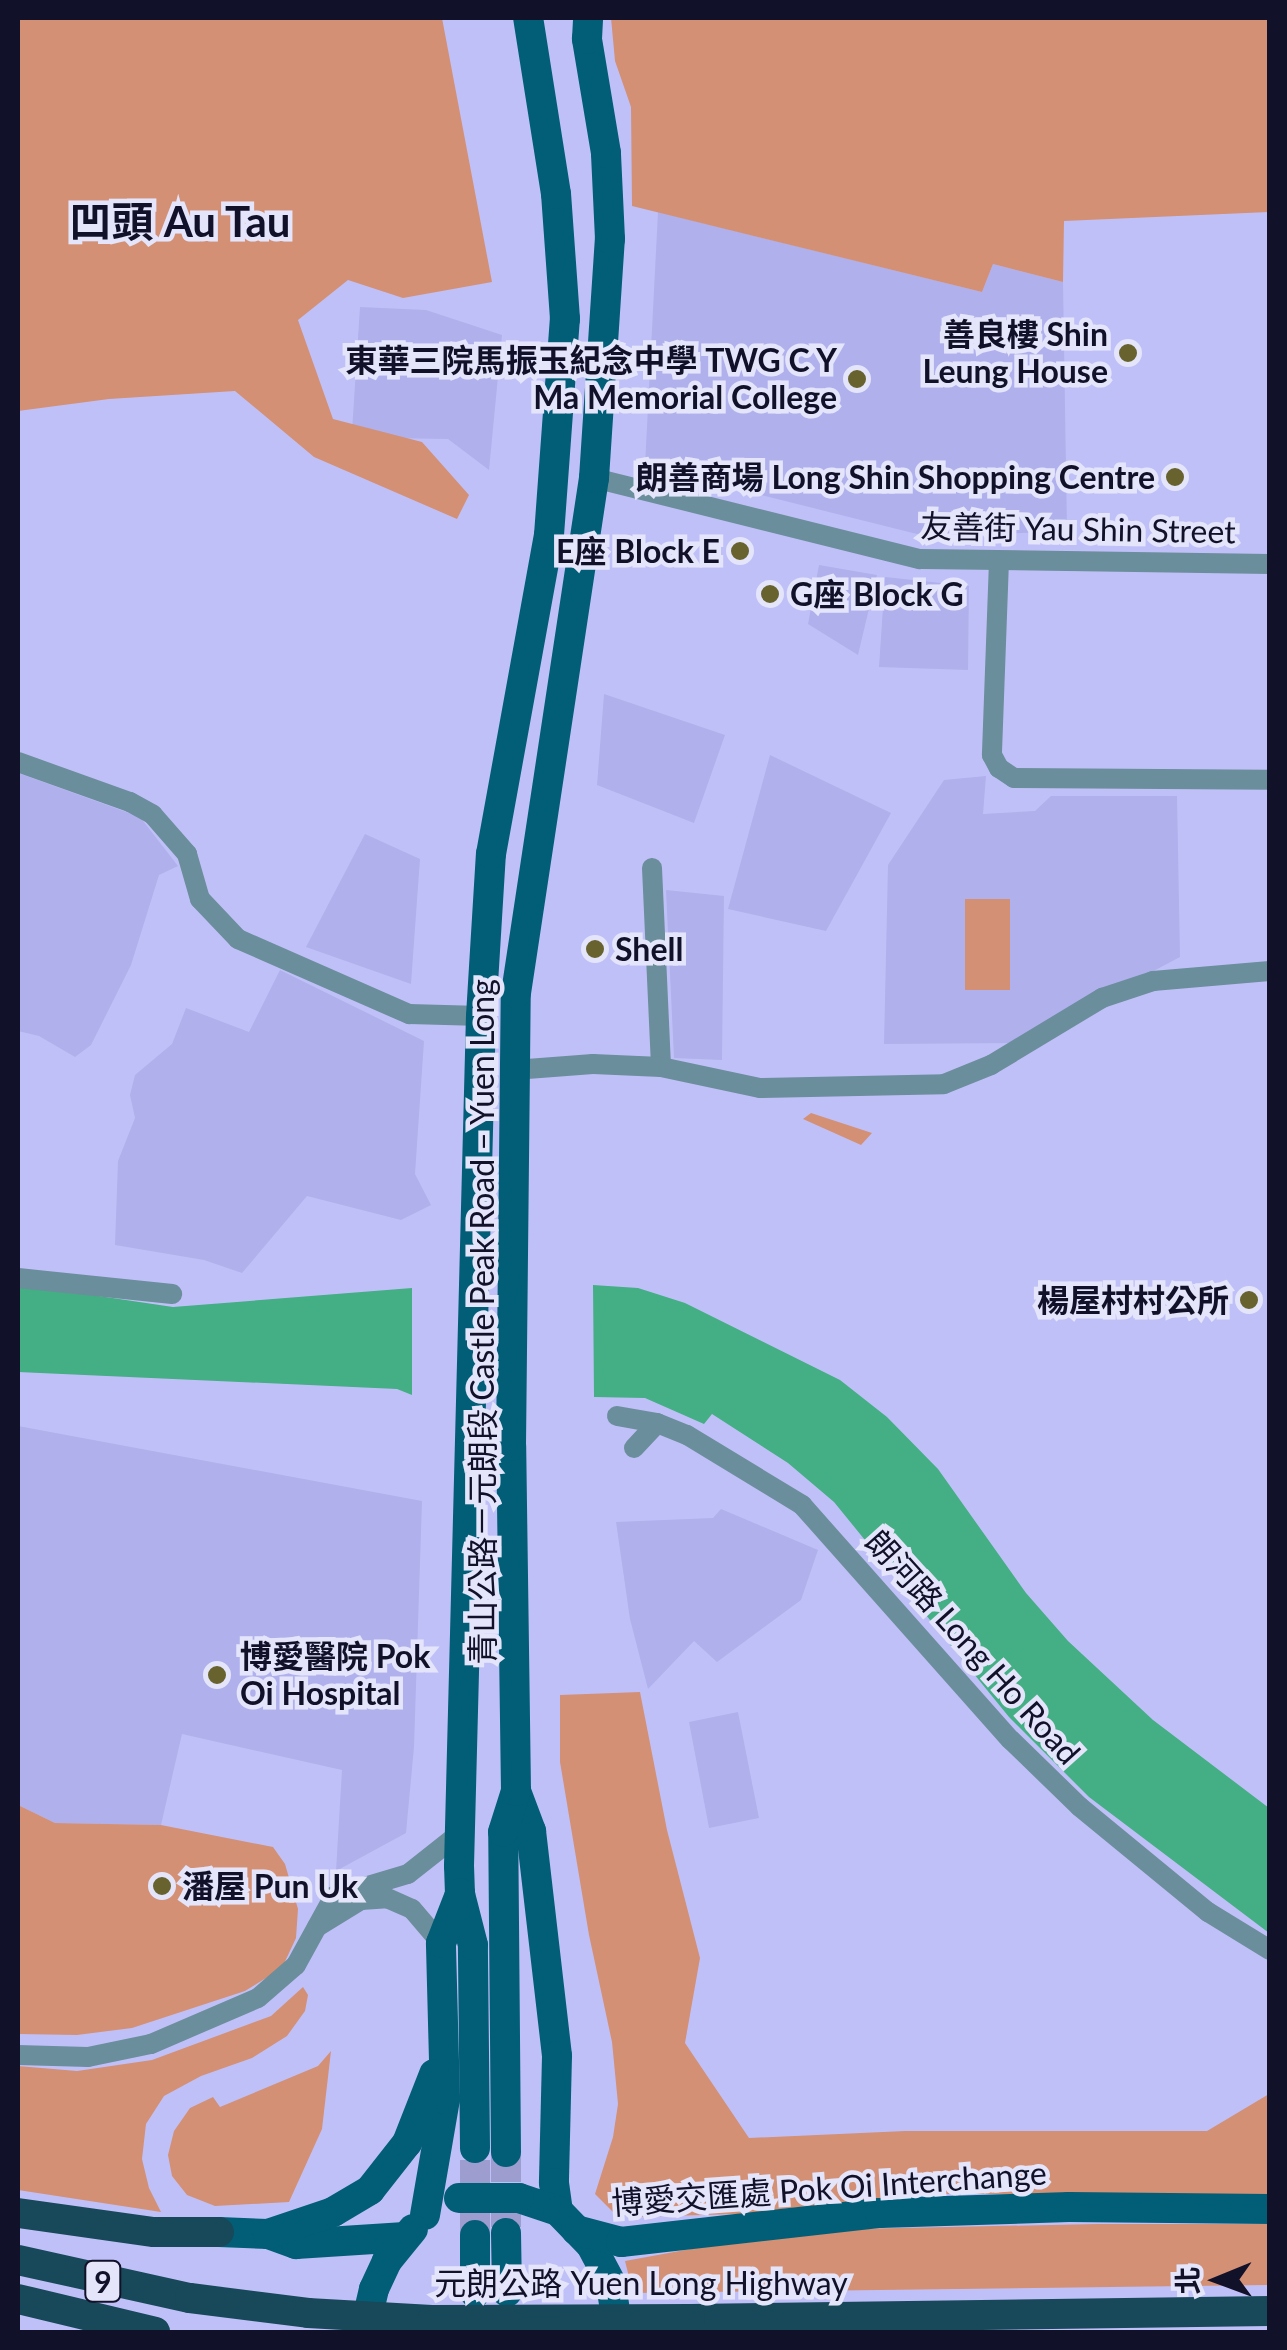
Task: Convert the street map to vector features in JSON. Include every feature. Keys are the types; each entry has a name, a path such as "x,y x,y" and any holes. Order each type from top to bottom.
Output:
{"highway":[{"path":"18,2213 154,2232 219,2232"},
{"name":"元朗公路 Yuen Long Highway","path":"18,2260 190,2298 308,2313 432,2320 1270,2311"},
{"name":"9","path":"18,2299 155,2332"}],"main road":[{"name":"青山公路－元朗段 Castle Peak Road – Yuen Long","path":"475,2148 473,1944 460,1894 460,1833 482,1016 491,854 549,535 566,318 556,194 528,18"},
{"name":"青山公路－元朗段 Castle Peak Road – Yuen Long","path":"506,2152 502,1832 516,1791 511,1446 516,993 594,478 610,239 606,153 587,39 588,18"},
{"path":"516,1791 531,1831 557,2056 554,2183 567,2220"},
{"path":"364,2332 374,2289 415,2226 444,2099 441,1943 460,1894"},
{"path":"268,2234 344,2207 384,2176 418,2121 443,2048"},
{"name":"博愛交匯處 Pok Oi Interchange","path":"415,2226 458,2198 519,2198 621,2242 899,2212 1069,2207 1270,2210"},
{"name":"博愛交匯處 Pok Oi Interchange","path":"567,2220 592,2245 610,2283 618,2332"},
{"path":"219,2232 268,2234 296,2244 415,2226"},
{"path":"506,2233 506,2292"},
{"path":"475,2235 475,2293"}],"street":[{"name":"友善街 Yau Shin Street","path":"594,478 920,559 1270,564"},
{"path":"999,561 992,755 999,768 1014,778 1270,780"},
{"path":"18,762 130,802 152,815 187,854 200,898 238,939 410,1014 482,1016"},
{"path":"652,868 661,1067"},
{"path":"514,1070 593,1064 661,1067 760,1088 944,1084 991,1065 1102,998 1153,980 1270,971"},
{"path":"18,1278 172,1294"},
{"name":"朗河路 Long Ho Road","path":"617,1416 658,1423 687,1435 802,1505 1011,1740 1080,1807 1208,1912 1270,1950"},
{"path":"634,1448 658,1423"},
{"path":"18,2055 88,2057 151,2044 226,2014 283,1980 334,1896 408,1874 460,1833"},
{"path":"317,1927 361,1900 393,1899 412,1910 441,1943"}],"shaded area":[{"path":"18,18 442,18 492,282 403,298 348,280 298,320 333,419 422,442 469,495 457,519 314,457 235,391 109,399 18,411"},
{"path":"611,18 1269,18 1269,212 1064,221 1063,282 993,264 982,292 632,206 631,107 615,61"},
{"name":"東華三院馬振玉紀念中學 TWG C Y Ma Memorial College","path":"658,212 982,292 993,264 1063,282 1067,531 929,537 645,466"},
{"path":"360,307 426,310 502,335 489,470 448,439 388,438 351,447"},
{"path":"819,565 877,575 858,655 808,624"},
{"path":"885,577 969,586 968,670 879,667"},
{"path":"604,694 725,735 694,823 597,785"},
{"path":"770,755 891,813 826,931 728,909"},
{"path":"18,773 140,817 178,866 159,875 131,965 91,1045 75,1057 39,1036 18,1031"},
{"path":"986,776 983,814 1035,811 1051,796 1177,796 1180,957 1017,1043 884,1044 888,865 944,780"},
{"path":"365,834 420,859 411,984 306,947"},
{"path":"666,890 724,896 722,1060 674,1058"},
{"path":"965,899 1010,899 1010,990 965,990"},
{"path":"280,970 424,1041 415,1174 431,1205 401,1220 307,1196 242,1273 204,1260 115,1245 118,1161 135,1118 130,1095 135,1075 172,1044 186,1008 249,1032"},
{"path":"811,1113 872,1133 861,1145 803,1119"},
{"path":"18,1284 173,1307 412,1288 412,1395 397,1389 18,1372"},
{"path":"593,1285 638,1288 685,1303 840,1380 887,1417 938,1469 1026,1593 1068,1641 1153,1720 1269,1808 1269,1933 1089,1797 1009,1717 834,1502 788,1463 712,1414 704,1424 645,1398 594,1397"},
{"name":"博愛醫院 Pok Oi Hospital","path":"18,1426 422,1501 414,1747 406,1833 336,1871 342,1770 182,1734 161,1825 55,1823 18,1805"},
{"path":"721,1509 818,1550 801,1600 717,1662 694,1641 648,1689 630,1619 616,1522 713,1518"},
{"path":"640,1692 667,1830 700,1958 685,2043 749,2138 905,2131 1207,2131 1269,2094 1269,2194 919,2194 738,2214 632,2217 613,2212 595,2194 613,2137 618,2104 612,2042 589,1935 560,1762 560,1695"},
{"path":"738,1712 759,1818 709,1828 689,1722"},
{"path":"18,1805 55,1823 161,1825 273,1847 285,1864 298,1909 296,1938 282,1968 245,1991 132,2028 77,2035 18,2034"},
{"path":"303,1987 308,1995 305,2011 287,2036 252,2058 201,2076 164,2096 146,2124 142,2159 149,2188 161,2212 18,2190 18,2066 77,2071 152,2060 271,2016"},
{"path":"331,2051 322,2129 289,2202 215,2206 187,2195 172,2176 168,2155 174,2131 190,2108 213,2097 220,2107 318,2066"},
{"path":"1269,2224 1269,2285 633,2293 625,2261 712,2245 851,2229"}],"tunnel":[{"path":"475,2148 475,2235"},
{"path":"506,2152 506,2233"}],"place":[{"name":"善良樓 Shin Leung House","path":"1128,353"},
{"name":"東華三院馬振玉紀念中學 TWG C Y Ma Memorial College","path":"857,379"},
{"name":"朗善商場 Long Shin Shopping Centre","path":"1175,477"},
{"name":"E座 Block E","path":"740,551"},
{"name":"G座 Block G","path":"770,594"},
{"name":"Shell","path":"595,949"},
{"name":"楊屋村村公所","path":"1249,1300"},
{"name":"博愛醫院 Pok Oi Hospital","path":"217,1675"},
{"name":"潘屋 Pun Uk","path":"162,1886"}],"district":[{"name":"凹頭 Au Tau","path":"180,221"}]}
